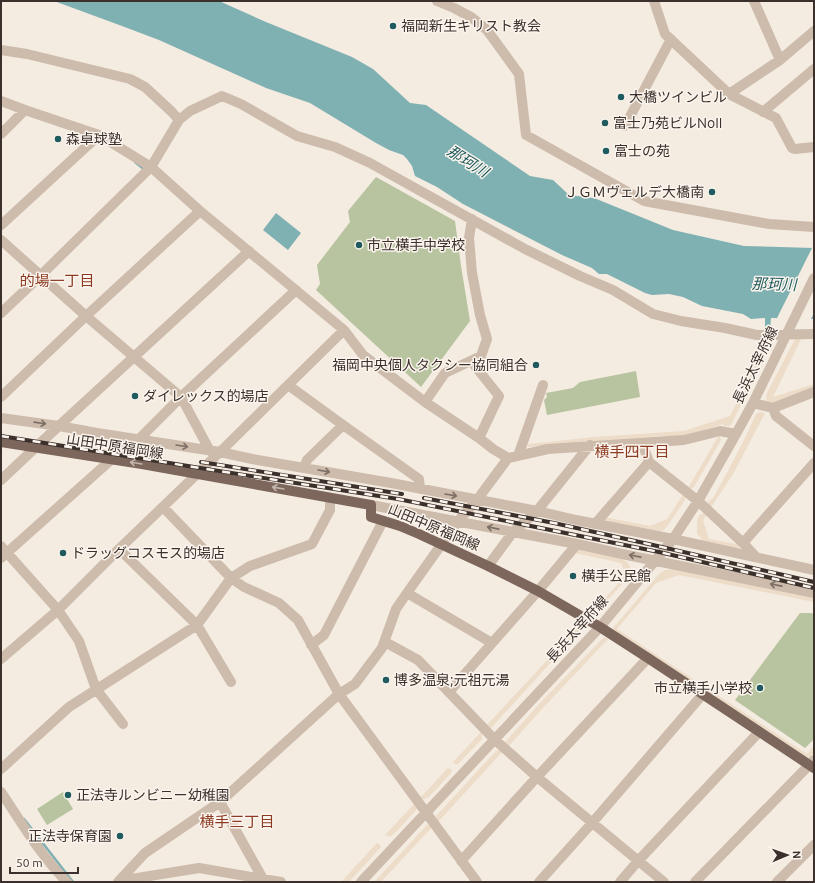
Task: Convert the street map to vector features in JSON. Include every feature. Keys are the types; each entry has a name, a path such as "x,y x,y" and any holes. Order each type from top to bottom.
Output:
{"main road":[{"name":"山田中原福岡線","path":"1,442 112,459 371,505 371,517 406,529 442,544 488,566 538,591 600,627 759,732 812,764"}],"street":[{"path":"437,1 457,5 487,30 519,74 526,135 644,200 769,224 814,227"},
{"path":"654,1 665,34 729,94 776,118 792,148 814,148"},
{"path":"754,1 780,60"},
{"path":"729,94 780,60 814,31"},
{"path":"625,126 671,39"},
{"path":"1,50 27,54 130,79 145,87 179,120"},
{"path":"763,112 814,69"},
{"path":"1,313 151,166 179,120 190,111 223,91 242,104 297,136 335,147 370,163 526,249 612,290 653,314 681,321 757,335 787,333 814,334"},
{"path":"1,101 99,135 151,166 200,211 344,330 363,355 425,402 493,449 513,457 548,449 590,445 684,440 720,431 736,434"},
{"path":"1,134 25,110"},
{"path":"1,224 99,135"},
{"path":"1,397 200,211"},
{"path":"425,402 445,373 481,356 487,339 480,315 472,273 469,238 472,219"},
{"path":"1,240 86,316 181,396 215,452"},
{"path":"1,480 249,251"},
{"name":"長浜太宰府線","path":"361,882 600,627 673,539 698,501 753,403 814,278"},
{"path":"123,724 96,689 79,641 58,610 3,552 112,459 138,440 181,396 296,290"},
{"path":"1,660 58,610 197,474 215,452 288,385 344,330"},
{"path":"471,361 499,396 479,438"},
{"path":"288,385 419,479 420,489"},
{"path":"119,882 145,853 220,802 339,694 355,684 382,648 396,609 407,593 458,521 513,457 544,385"},
{"path":"753,403 773,408 814,392"},
{"path":"773,408 776,416 814,446"},
{"path":"1,418 215,452 420,489 537,511 814,570"},
{"path":"304,468 308,460 343,425"},
{"path":"642,443 649,462 698,501 756,557"},
{"path":"488,566 513,532 537,511 590,445"},
{"path":"595,524 649,462"},
{"path":"743,543 814,463"},
{"path":"1,769 69,707 197,625 231,578 250,566 312,544 330,510 330,498"},
{"path":"371,505 577,544 814,593"},
{"path":"163,507 231,578 244,587 279,603 298,620 339,694 477,882"},
{"path":"311,645 324,635 384,521"},
{"path":"448,692 538,591 577,544"},
{"path":"119,549 197,625 231,682"},
{"path":"407,593 492,643"},
{"path":"385,642 418,660 494,739 537,777 664,882"},
{"path":"461,861 648,658"},
{"path":"539,882 703,694"},
{"path":"620,882 759,732"},
{"path":"695,882 812,764"},
{"path":"1,792 34,843 55,870 67,882"},
{"path":"220,802 267,880"},
{"path":"777,882 814,845"},
{"path":"119,882 199,868 281,882"}],"green space":[{"path":"376,177 455,221 470,321 421,387 316,290 320,284 317,265 350,222 348,211"},
{"path":"636,371 640,397 547,415 544,400 547,397 546,393 573,388 580,382"},
{"path":"800,613 814,614 814,739 805,748 735,700"},
{"path":"63,792 73,809 47,825 37,809"}],"shaded area":[{"path":"768,339 770,341 770,345 731,425 729,426 725,426 723,424 684,436 661,436 528,447 528,444 594,437 684,431 730,416"},
{"path":"795,339 801,339 773,397 814,384 814,388 774,403 767,403 766,395"},
{"path":"760,412 765,413 733,474 710,509 708,502 713,498 728,471 756,414"},
{"path":"719,435 721,440 694,487 691,489 688,488"},
{"path":"683,495 685,500 664,530 660,531 605,521 604,517 650,526 667,519"},
{"path":"705,513 707,514 703,520 709,539 742,545 736,549 703,541 697,533 697,520 699,516"},
{"path":"579,548 621,558 629,564 631,572 593,617 589,616 626,575 621,563 575,553"},
{"path":"675,569 814,598 814,602 679,575 656,583 617,629 807,754 814,746 814,753 811,756 808,758 805,757 633,642 613,631 613,628 660,573 665,570"},
{"path":"583,622 583,627 492,727 485,727"},
{"path":"604,637 608,639 508,747 505,745 505,742 541,702"},
{"path":"481,732 482,739 457,765 453,762"},
{"path":"496,751 503,751 438,822 436,820 436,816"},
{"path":"448,768 452,770 451,773 429,797 421,799 420,798"},
{"path":"416,802 416,810 398,830 390,837 385,835"},
{"path":"427,825 433,826 381,882 374,882"},
{"path":"377,843 381,847 349,882 341,882"}],"water":[{"name":"那珂川","path":"54,1 219,1 352,57 373,69 410,103 426,105 530,176 553,180 569,195 594,198 673,230 744,246 814,248 814,319 771,318 770,330 765,328 765,318 751,319 743,314 702,306 683,297 669,294 652,295 607,274 599,274 592,268 562,255 463,204 437,187 415,176 412,166 403,155 376,143 310,103 266,88 159,40"},
{"path":"276,213 301,233 288,250 263,230"}],"pier":[{"path":"813,246 814,313 810,321 776,320"}],"waterway":[{"path":"135,162 145,170"},
{"path":"24,819 73,882"}],"railway":[{"path":"1,436 398,499 659,552 814,588"},
{"path":"201,462 402,494"},
{"path":"424,498 554,523 814,582"}],"place":[{"name":"福岡新生キリスト教会","path":"393,26"},
{"name":"大橋ツインビル","path":"621,97"},
{"name":"富士乃苑ビルNoII","path":"605,123"},
{"name":"森卓球塾","path":"58,139"},
{"name":"富士の苑","path":"606,151"},
{"name":"ＪＧＭヴェルデ大橋南","path":"712,192"},
{"name":"市立横手中学校","path":"359,245"},
{"name":"福岡中央個人タクシー協同組合","path":"536,365"},
{"name":"ダイレックス的場店","path":"135,396"},
{"name":"ドラッグコスモス的場店","path":"63,553"},
{"name":"横手公民館","path":"573,576"},
{"name":"博多温泉;元祖元湯","path":"386,680"},
{"name":"市立横手小学校","path":"760,688"},
{"name":"正法寺ルンビニー幼稚園","path":"68,795"},
{"name":"正法寺保育園","path":"120,836"}],"district":[{"name":"的場一丁目","path":"57,280"},
{"name":"横手四丁目","path":"632,451"},
{"name":"横手三丁目","path":"237,821"}]}
